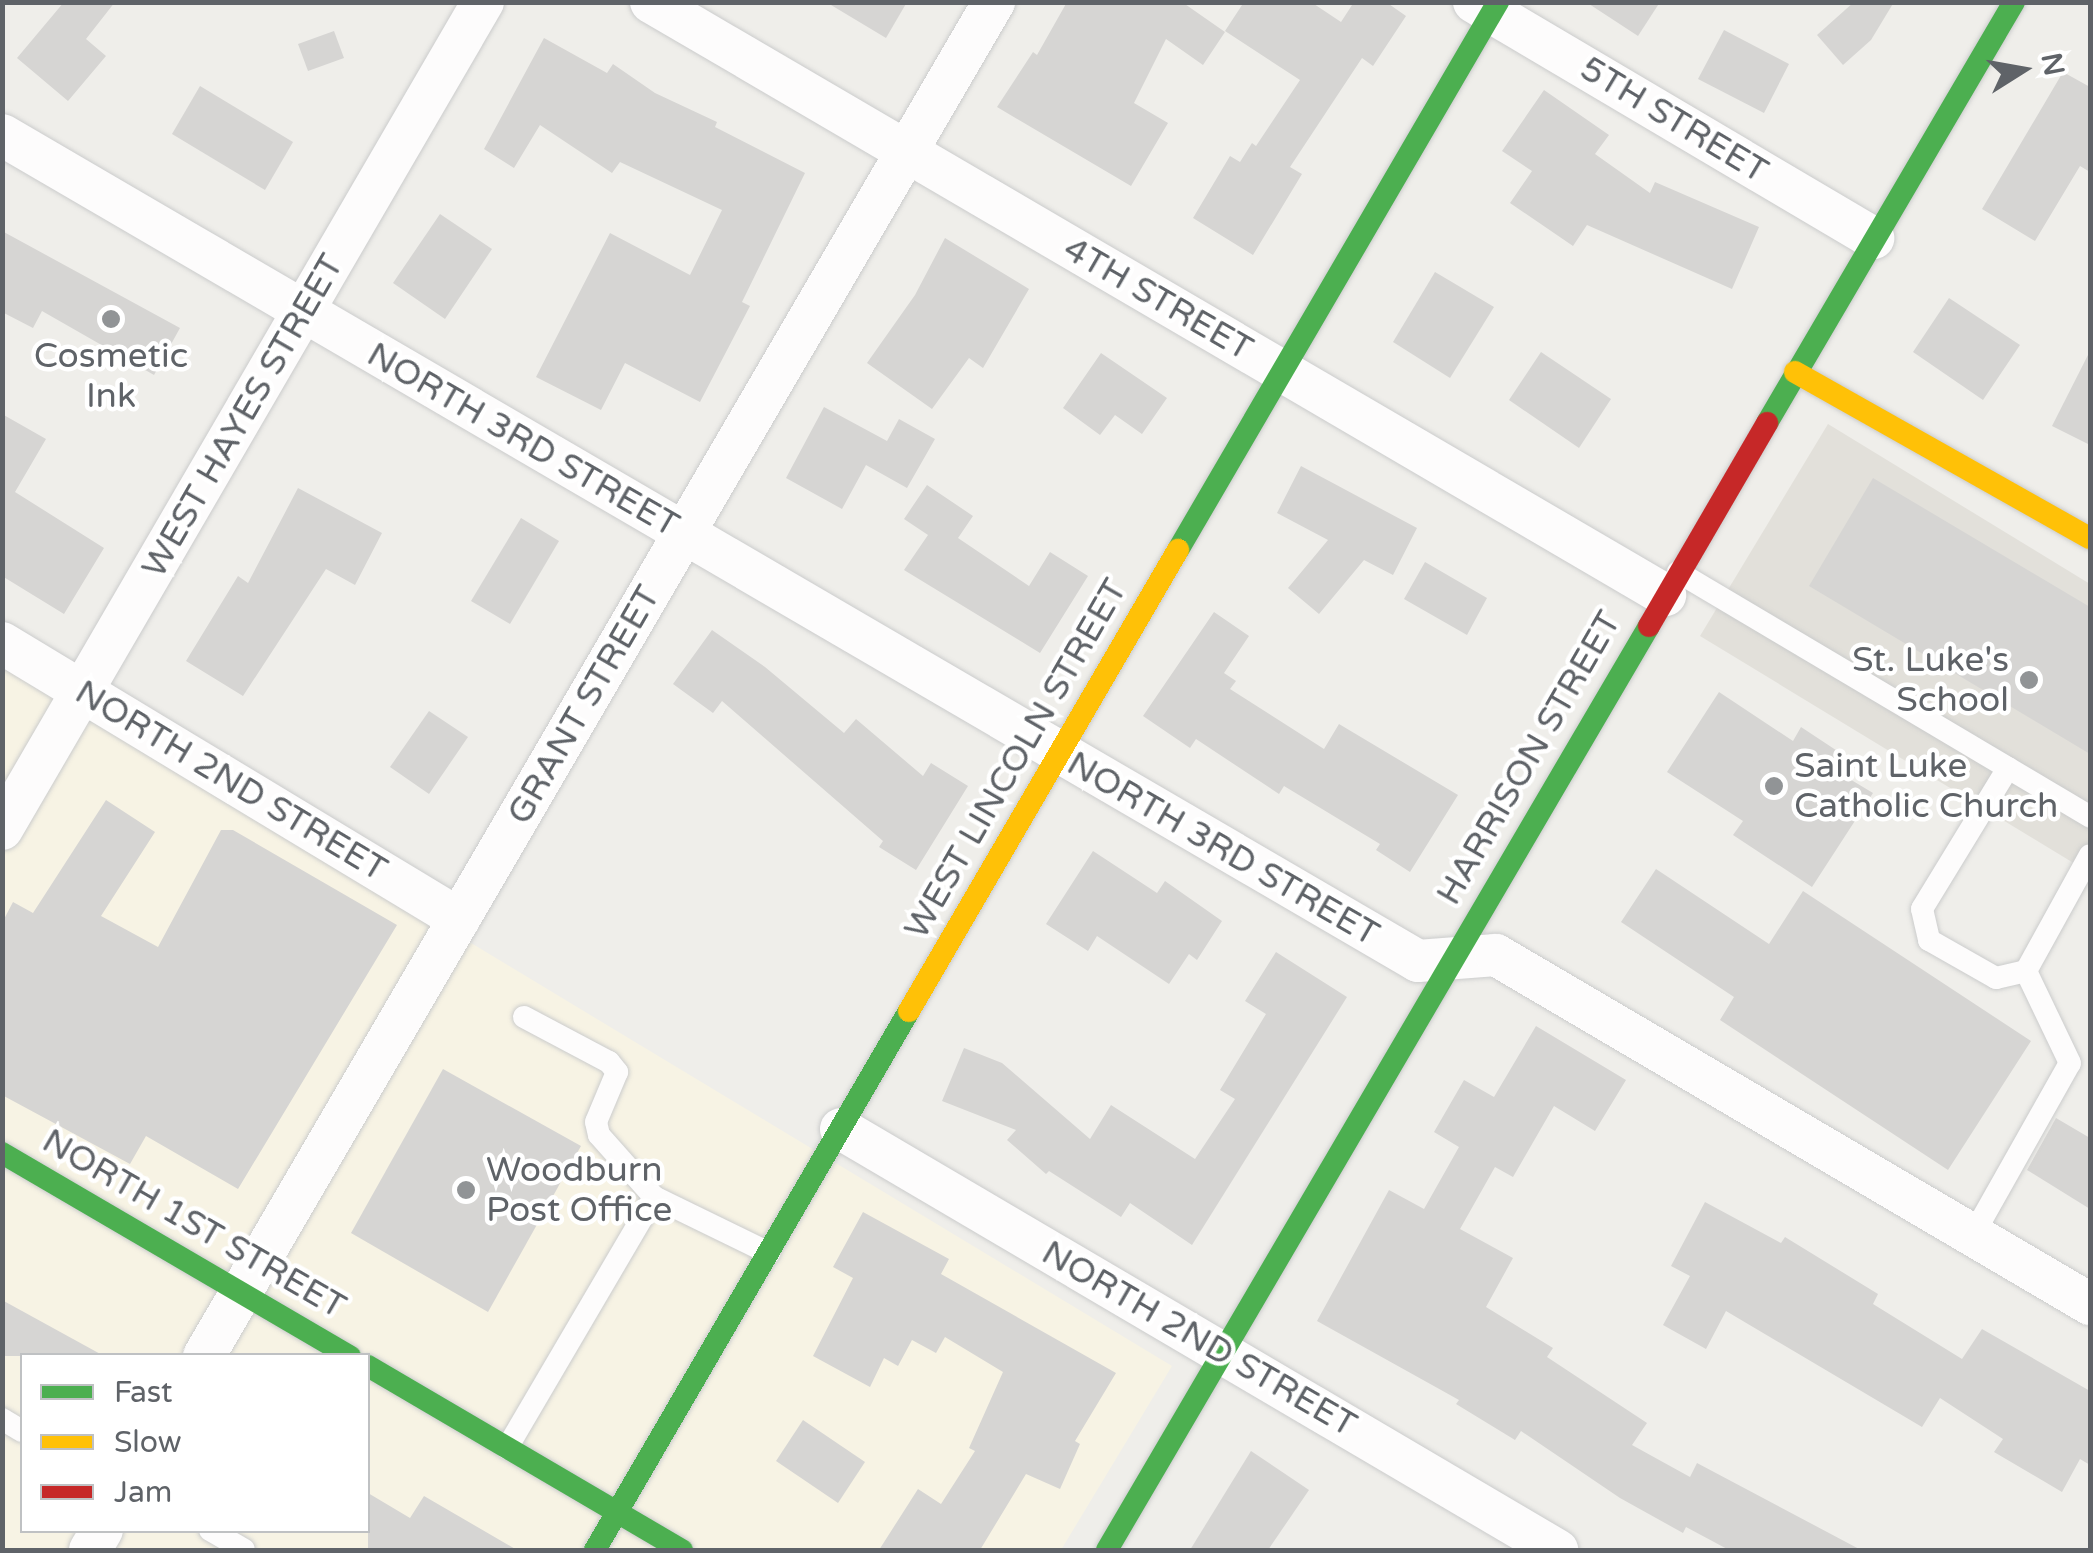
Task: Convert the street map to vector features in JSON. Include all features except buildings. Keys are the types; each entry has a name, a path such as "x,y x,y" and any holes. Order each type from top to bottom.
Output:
{"street":[{"name":"WEST HAYES STREET","path":"2,828 483,2"},
{"name":"4TH STREET","path":"652,2 1283,371 1672,583"},
{"name":"GRANT STREET","path":"206,1353 994,2"},
{"name":"HARRISON STREET","path":"1107,1550 2014,2"},
{"name":"5TH STREET","path":"1488,6 1873,238"},
{"name":"WEST LINCOLN STREET","path":"595,1550 1283,371 1488,6"},
{"name":"NORTH 3RD STREET","path":"2,135 1418,961 1496,955 2090,1304"},
{"path":"1794,372 2090,538"},
{"name":"NORTH 2ND STREET","path":"2,643 459,920"},
{"name":"NORTH 2ND STREET","path":"841,1129 1557,1550"},
{"name":"NORTH 1ST STREET","path":"2,1153 345,1353"},
{"name":"NORTH 1ST STREET","path":"370,1367 682,1550"}],"lane":[{"path":"1672,583 2090,817"},
{"path":"2008,768 1922,909 1929,940 1996,978 2026,971 2090,855"},
{"path":"1973,1235 2070,1064 2026,971"},
{"path":"524,1018 609,1062 617,1072 596,1122 599,1135 654,1198 769,1253"},
{"path":"507,1448 654,1198"},
{"path":"215,1533 244,1550"}],"shaded area":[{"path":"1828,424 2090,584 2090,873 1700,636"},
{"path":"2,660 1172,1366 1061,1550 3,1550"}],"traffic: fast":[{"path":"1178,550 1498,2"},
{"path":"1767,423 2014,2"},
{"path":"1107,1550 1649,626"},
{"path":"595,1550 909,1011"},
{"path":"2,1153 345,1353"},
{"path":"370,1367 682,1550"}],"traffic: slow":[{"path":"1795,372 2090,538"},
{"path":"909,1011 1178,550"}],"traffic: jam":[{"path":"1649,626 1767,423"}],"place":[{"name":"Cosmetic Ink","path":"111,319"},
{"name":"St. Luke's School","path":"2029,680"},
{"name":"Saint Luke Catholic Church","path":"1774,786"},
{"name":"Woodburn Post Office","path":"466,1190"}]}
